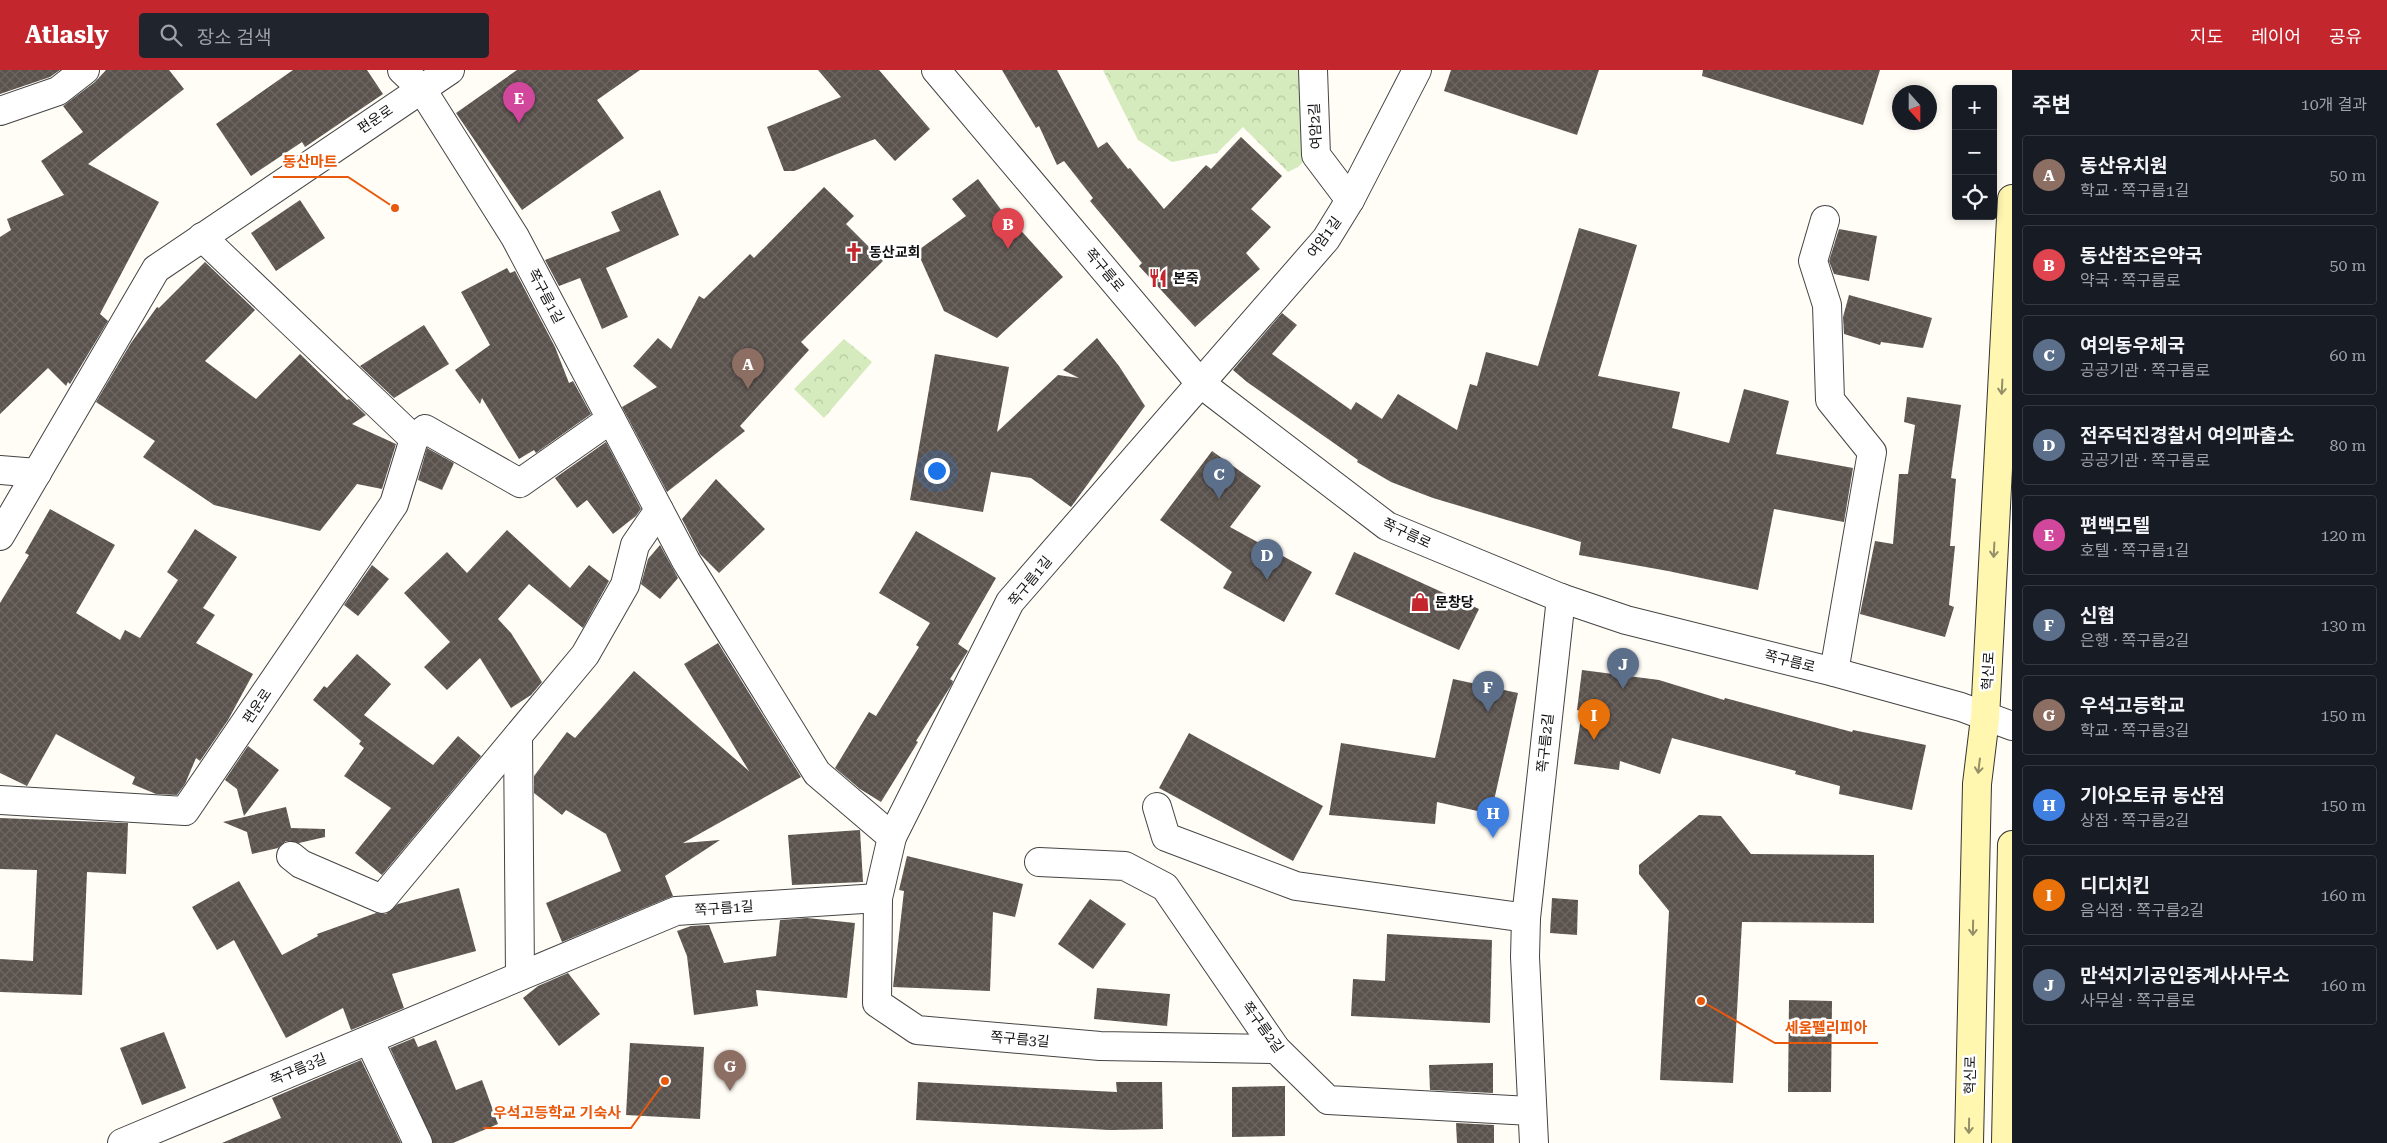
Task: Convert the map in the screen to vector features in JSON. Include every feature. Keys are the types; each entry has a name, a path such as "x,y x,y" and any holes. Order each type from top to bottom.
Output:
{"street":[{"path":"0,111 58,91 85,70"},
{"name":"편운로","path":"0,536 156,269 202,237 411,79 450,70"},
{"name":"쪽구름로","path":"936,70 1200,383 1387,526 1560,598 1626,620 1834,672 1961,707 1985,718 2012,726"},
{"name":"여암2길","path":"1313,70 1316,155 1350,200"},
{"name":"여암1길","path":"1200,383 1326,239 1350,200 1417,70"},
{"name":"쪽구름1길","path":"411,79 515,237 686,561 817,773 892,837"},
{"name":"혁신로","path":"1969,1143 1977,784 1985,718 2012,199"},
{"path":"1826,220 1813,261 1827,305 1830,400 1872,452 1834,672"},
{"path":"202,237 414,439 425,429 520,483 611,419"},
{"name":"쪽구름1길","path":"368,1040 676,911 878,898 892,837 1010,602 1200,383"},
{"name":"편운로","path":"0,800 185,811 394,504 414,439"},
{"path":"0,470 37,473"},
{"path":"291,856 301,864 382,899 585,655 625,585 635,545 660,510"},
{"name":"쪽구름2길","path":"1534,1143 1525,956 1526,918 1560,598"},
{"path":"518,736 520,976"},
{"path":"1157,807 1166,837 1296,886 1526,918"},
{"path":"2006,1143 2012,845"},
{"name":"쪽구름2길","path":"1039,862 1125,866 1165,887 1276,1049 1328,1100 1532,1111"},
{"name":"쪽구름3길","path":"878,898 877,1003 917,1030 1100,1046 1276,1049"},
{"path":"368,1040 418,1143"},
{"name":"쪽구름3길","path":"122,1143 368,1040"}],"green space":[{"path":"1103,70 1307,70 1311,154 1298,167 1288,172 1243,127 1217,153 1172,162 1138,140"},
{"path":"844,339 872,362 824,418 794,389"}],"building":[{"path":"0,70 60,70 50,77 0,94"},
{"path":"106,70 169,70 184,89 88,164 159,202 100,314 108,321 70,384 68,382 66,386 48,368 0,414 0,237 11,230 7,219 64,195 41,161 83,132 63,106 95,82"},
{"path":"293,70 367,70 383,94 305,147 302,142 251,176 216,124"},
{"path":"517,70 640,70 597,100 624,138 522,210 456,113"},
{"path":"818,70 879,70 930,129 895,161 875,139 794,171 784,171 767,127 841,97"},
{"path":"1002,70 1057,70 1098,148 1107,142 1128,169 1130,168 1164,209 1206,165 1211,169 1241,137 1282,176 1251,209 1271,227 1246,253 1260,269 1195,327 1139,266 1142,263 1090,201 1093,198 1064,161 1057,165 1039,126 1036,128"},
{"path":"1451,70 1599,70 1577,135 1444,91"},
{"path":"1703,70 1880,70 1863,125 1702,76"},
{"path":"978,179 1014,227 1016,225 1063,277 997,338 944,311 917,251 966,216 952,199"},
{"path":"824,187 854,216 846,224 883,261 801,342 809,350 740,426 745,431 667,492 622,407 657,387 633,366 658,338 671,349 699,296 704,299 750,254 754,258"},
{"path":"660,190 679,235 606,268 628,317 602,329 580,278 559,286 545,260 620,231 611,212"},
{"path":"300,200 325,238 276,271 251,233"},
{"path":"1579,228 1637,245 1598,376 1680,392 1672,428 1729,443 1744,389 1789,401 1776,454 1853,468 1844,522 1774,509 1758,590 1579,555 1581,542 1433,498 1391,482 1357,462 1358,460 1247,382 1233,370 1282,313 1297,325 1272,354 1351,410 1356,402 1382,419 1398,394 1457,430 1470,384 1477,386 1486,352 1538,366"},
{"path":"1839,229 1877,236 1869,281 1834,274 1829,261"},
{"path":"205,262 255,310 205,361 256,399 300,354 347,400 349,399 366,415 352,424 396,444 382,489 357,484 320,531 214,505 143,457 155,441 96,402 131,343 157,307 159,308"},
{"path":"507,268 510,273 515,271 555,347 569,383 573,381 591,414 536,453 534,450 519,459 482,398 480,404 455,370 490,345 461,292"},
{"path":"1849,295 1932,318 1923,348 1881,342 1880,345 1844,334 1843,317"},
{"path":"424,325 449,364 394,398 360,366"},
{"path":"1097,338 1119,366 1145,406 1071,507 1031,478 991,472 983,512 910,500 935,354 1009,367 997,432 1058,375 1079,378 1063,370"},
{"path":"1907,397 1961,405 1951,478 1956,479 1950,546 1955,546 1949,605 1954,607 1945,637 1860,614 1875,541 1893,544 1899,474 1908,474 1915,425 1904,422"},
{"path":"606,442 641,509 636,516 613,534 587,500 577,508 555,478"},
{"path":"427,448 454,463 442,490 418,480"},
{"path":"1212,451 1261,486 1230,527 1312,572 1284,622 1223,588 1232,572 1160,520"},
{"path":"716,479 765,529 719,573 700,554 682,519"},
{"path":"50,509 115,545 76,613 120,640 125,630 140,638 178,580 167,572 195,529 237,557 203,608 215,615 196,643 253,674 228,720 200,761 196,758 185,784 177,795 156,794 132,784 135,777 56,734 27,786 0,773 0,603 29,555 25,553"},
{"path":"507,530 570,588 589,565 609,581 583,628 529,584 498,619 511,633 542,682 531,695 511,708 480,658 447,690 424,667 450,642 404,593 447,552 467,573"},
{"path":"916,531 996,578 958,644 968,651 950,679 953,681 952,684 881,802 860,789 835,768 869,712 876,716 919,647 916,645 930,623 879,593"},
{"path":"660,545 678,578 660,599 641,584 648,559"},
{"path":"1354,552 1479,609 1459,650 1335,594"},
{"path":"372,565 389,579 358,616 344,605"},
{"path":"718,643 801,777 683,843 720,840 665,876 673,896 562,942 546,903 621,871 606,834 566,810 562,815 534,793 534,776 567,732 575,738 634,671 749,771 684,664"},
{"path":"357,654 391,684 364,715 433,765 458,736 481,756 382,875 355,853 391,808 344,776 364,748 359,744 361,741 313,700 324,686 327,688"},
{"path":"1582,670 1659,680 1724,700 1725,698 1852,732 1853,730 1926,745 1912,810 1839,794 1840,786 1795,774 1796,771 1672,738 1660,774 1620,761 1619,770 1574,764 1582,711 1577,710"},
{"path":"1453,679 1518,693 1491,814 1437,802 1435,824 1329,815 1341,743 1435,758"},
{"path":"1189,733 1323,806 1293,861 1159,788"},
{"path":"248,746 279,770 244,816 237,789 225,780"},
{"path":"286,807 291,828 325,829 325,837 299,843 286,841 278,848 252,854 247,832 223,822"},
{"path":"1699,815 1721,816 1751,854 1874,855 1874,923 1742,922 1733,1083 1660,1080 1669,911 1639,874 1639,865"},
{"path":"0,818 128,823 126,874 87,872 82,995 0,992 0,959 33,961 37,870 0,869"},
{"path":"860,830 863,882 792,885 788,835"},
{"path":"907,856 1023,884 1015,917 993,912 990,991 893,987 904,891 899,890"},
{"path":"239,881 282,955 318,936 317,934 376,913 386,914 398,904 459,888 476,951 392,974 404,1008 351,1030 343,1008 286,1038 234,940 217,950 192,907"},
{"path":"1552,898 1578,900 1577,935 1550,933"},
{"path":"1090,899 1126,924 1093,969 1058,944"},
{"path":"807,918 855,923 847,998 756,990 758,1006 694,1015 687,956 677,931 691,926 709,925 724,963 776,956 780,920"},
{"path":"1387,934 1492,940 1490,1023 1351,1016 1353,979 1385,981"},
{"path":"568,973 600,1014 559,1046 523,998 538,986"},
{"path":"1097,988 1170,994 1167,1026 1094,1019"},
{"path":"1789,1000 1832,1001 1831,1092 1788,1092"},
{"path":"164,1032 186,1088 142,1105 120,1048"},
{"path":"414,1038 418,1047 436,1040 456,1090 482,1080 498,1124 453,1143 433,1143 390,1048"},
{"path":"630,1043 704,1047 700,1119 626,1115"},
{"path":"361,1060 401,1143 222,1143 281,1118 272,1098"},
{"path":"1493,1063 1493,1093 1430,1090 1429,1065"},
{"path":"918,1082 1117,1092 1116,1082 1162,1082 1163,1129 1110,1130 916,1120"},
{"path":"1285,1086 1285,1136 1232,1137 1232,1087"},
{"path":"1456,1123 1494,1125 1494,1143 1457,1143"}],"place":[{"name":"편백모텔","path":"519,123"},
{"name":"동산마트","path":"395,208"},
{"name":"동산참조은약국","path":"1008,249"},
{"name":"동산교회","path":"854,252"},
{"name":"본죽","path":"1158,278"},
{"name":"동산유치원","path":"748,389"},
{"name":"여의동우체국","path":"1219,499"},
{"name":"전주덕진경찰서 여의파출소","path":"1267,580"},
{"name":"문창당","path":"1420,602"},
{"name":"만석지기공인중계사사무소","path":"1623,689"},
{"name":"신협","path":"1488,712"},
{"name":"디디치킨","path":"1594,740"},
{"name":"기아오토큐 동산점","path":"1493,838"},
{"name":"세움펠리피아","path":"1701,1001"},
{"name":"우석고등학교 기숙사","path":"665,1081"},
{"name":"우석고등학교","path":"730,1091"}]}
